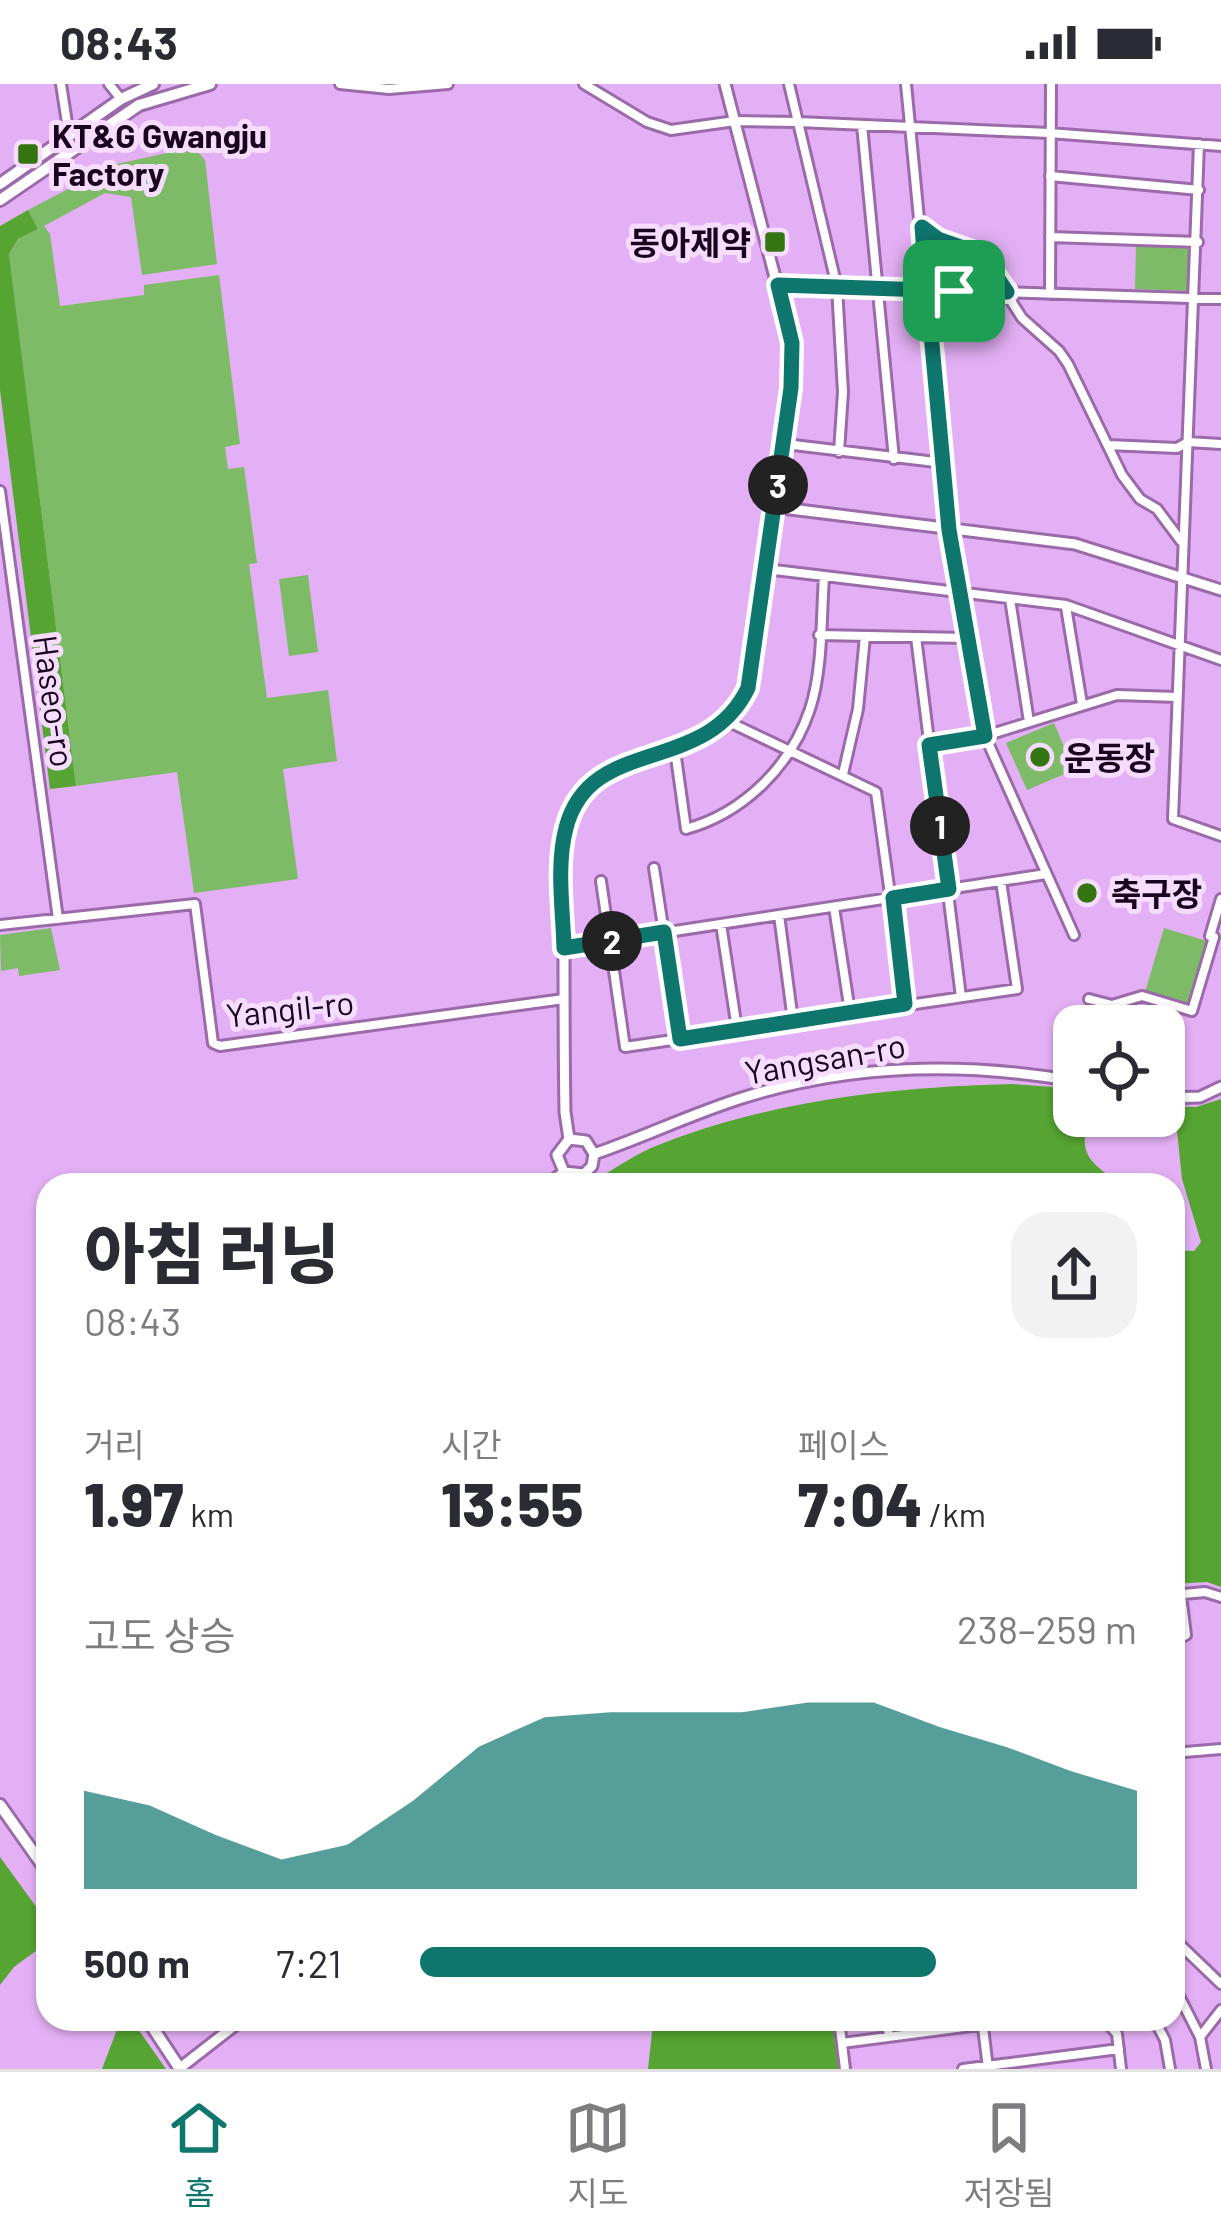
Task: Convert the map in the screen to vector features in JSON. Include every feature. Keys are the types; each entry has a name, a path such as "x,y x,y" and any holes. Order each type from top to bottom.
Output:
{"main road":[{"path":"0,200 121,100 153,84"},
{"path":"0,184 139,105 211,84"},
{"path":"0,1804 36,1856"},
{"path":"154,2031 180,2069"}],"street":[{"path":"61,84 67,122 78,138"},
{"path":"109,84 121,100"},
{"path":"340,84 448,84"},
{"path":"584,84 671,130 735,121 798,122 1221,146"},
{"path":"574,1173 564,1172 557,1155 569,1139 563,843 572,812 593,784 613,769 706,736 742,702 753,671 785,444 792,343 725,84"},
{"path":"789,84 837,287 843,392 839,452"},
{"path":"906,84 949,530 985,736 1074,935"},
{"path":"1050,294 1051,84"},
{"path":"862,125 894,459"},
{"path":"1199,144 1173,819 1221,836"},
{"path":"1050,176 1199,190"},
{"path":"922,227 938,239 981,254 1022,318 1063,357 1130,488 1156,508 1181,542"},
{"path":"1050,237 1198,242"},
{"path":"778,285 1221,299"},
{"path":"1108,445 1177,448 1188,442 1221,444"},
{"path":"785,444 944,464"},
{"name":"Haseo-ro","path":"0,490 58,919"},
{"path":"774,507 1075,544 1221,590"},
{"path":"765,569 1066,605 1221,660"},
{"path":"675,750 686,829 711,821 748,798 772,775 810,708 824,577"},
{"path":"1010,599 1029,722"},
{"path":"1066,605 1082,704"},
{"path":"819,635 966,638"},
{"path":"843,774 858,709 865,636"},
{"path":"916,637 962,997"},
{"path":"929,745 985,736 1117,695 1178,697"},
{"path":"727,721 876,792 905,1004"},
{"path":"654,868 680,1039"},
{"path":"564,948 1046,874"},
{"path":"601,881 626,1047 1017,989 1001,881"},
{"path":"1089,999 1112,1004 1142,997 1192,1011 1221,899"},
{"name":"Yangil-ro","path":"0,925 195,904 213,1043 220,1046 564,999"},
{"path":"835,907 850,1012"},
{"path":"778,915 793,1021"},
{"path":"721,924 737,1030"},
{"name":"Yangsan-ro","path":"594,1154 748,1096 832,1078 950,1068 1053,1079"},
{"path":"1185,1097 1221,1087"},
{"path":"569,1139 586,1142 594,1154 585,1173"},
{"path":"1185,1594 1205,1592 1221,1597"},
{"path":"1185,1752 1221,1748"},
{"path":"1185,1950 1221,1984"},
{"path":"1185,2008 1200,2037 1206,2069"},
{"path":"1200,2037 1221,2010"},
{"path":"180,2069 228,2031"},
{"path":"840,2031 845,2069"},
{"path":"888,2031 889,2037"},
{"path":"842,2043 935,2031"},
{"path":"983,2031 988,2068"},
{"path":"1114,2031 1121,2069"},
{"path":"1160,2031 1170,2069"},
{"path":"963,2069 1119,2049"}],"green space":[{"path":"194,147 205,160 217,264 142,275 131,197 105,193 44,226 50,234 60,306 144,295 144,285 219,275 240,444 225,447 228,469 244,467 257,563 249,564 267,698 328,690 337,761 283,769 298,879 194,893 177,772 76,786 9,254 18,239 38,229 28,210 95,175 94,169"},
{"path":"28,210 38,229 18,239 9,254 76,786 50,789 0,390 0,226"},
{"path":"1136,246 1189,248 1188,291 1135,289"},
{"path":"308,575 318,652 289,656 279,579"},
{"name":"운동장","path":"1054,723 1074,770 1027,790 1006,743"},
{"path":"51,928 60,970 19,976 18,968 1,971 0,935"},
{"path":"1164,928 1210,942 1190,1006 1145,992"},
{"path":"1013,1084 1053,1087 1053,1137 1085,1137 1090,1158 1105,1173 607,1173 651,1148 694,1132 783,1108 875,1093"},
{"path":"1221,1099 1221,1587 1185,1583 1185,1251 1194,1251 1201,1242 1181,1173 1178,1137 1185,1137 1185,1107"},
{"path":"0,1857 36,1906 36,1951 0,1985"},
{"path":"116,2031 139,2031 166,2069 102,2069"},
{"path":"652,2031 836,2031 841,2069 648,2069"}],"place":[{"name":"KT&G Gwangju Factory","path":"28,154"},
{"name":"동아제약","path":"775,242"},
{"name":"운동장","path":"1040,757"},
{"name":"축구장","path":"1087,893"}],"route":[{"path":"954,291 927,290 949,530 985,736 929,745 949,889 893,898 905,1004 680,1039 664,932 564,948 561,872 567,824 593,784 628,761 686,747 706,736 727,721 748,688 791,388 792,343 778,285 927,290 922,227 938,239 981,254 1007,292 954,291"}]}
